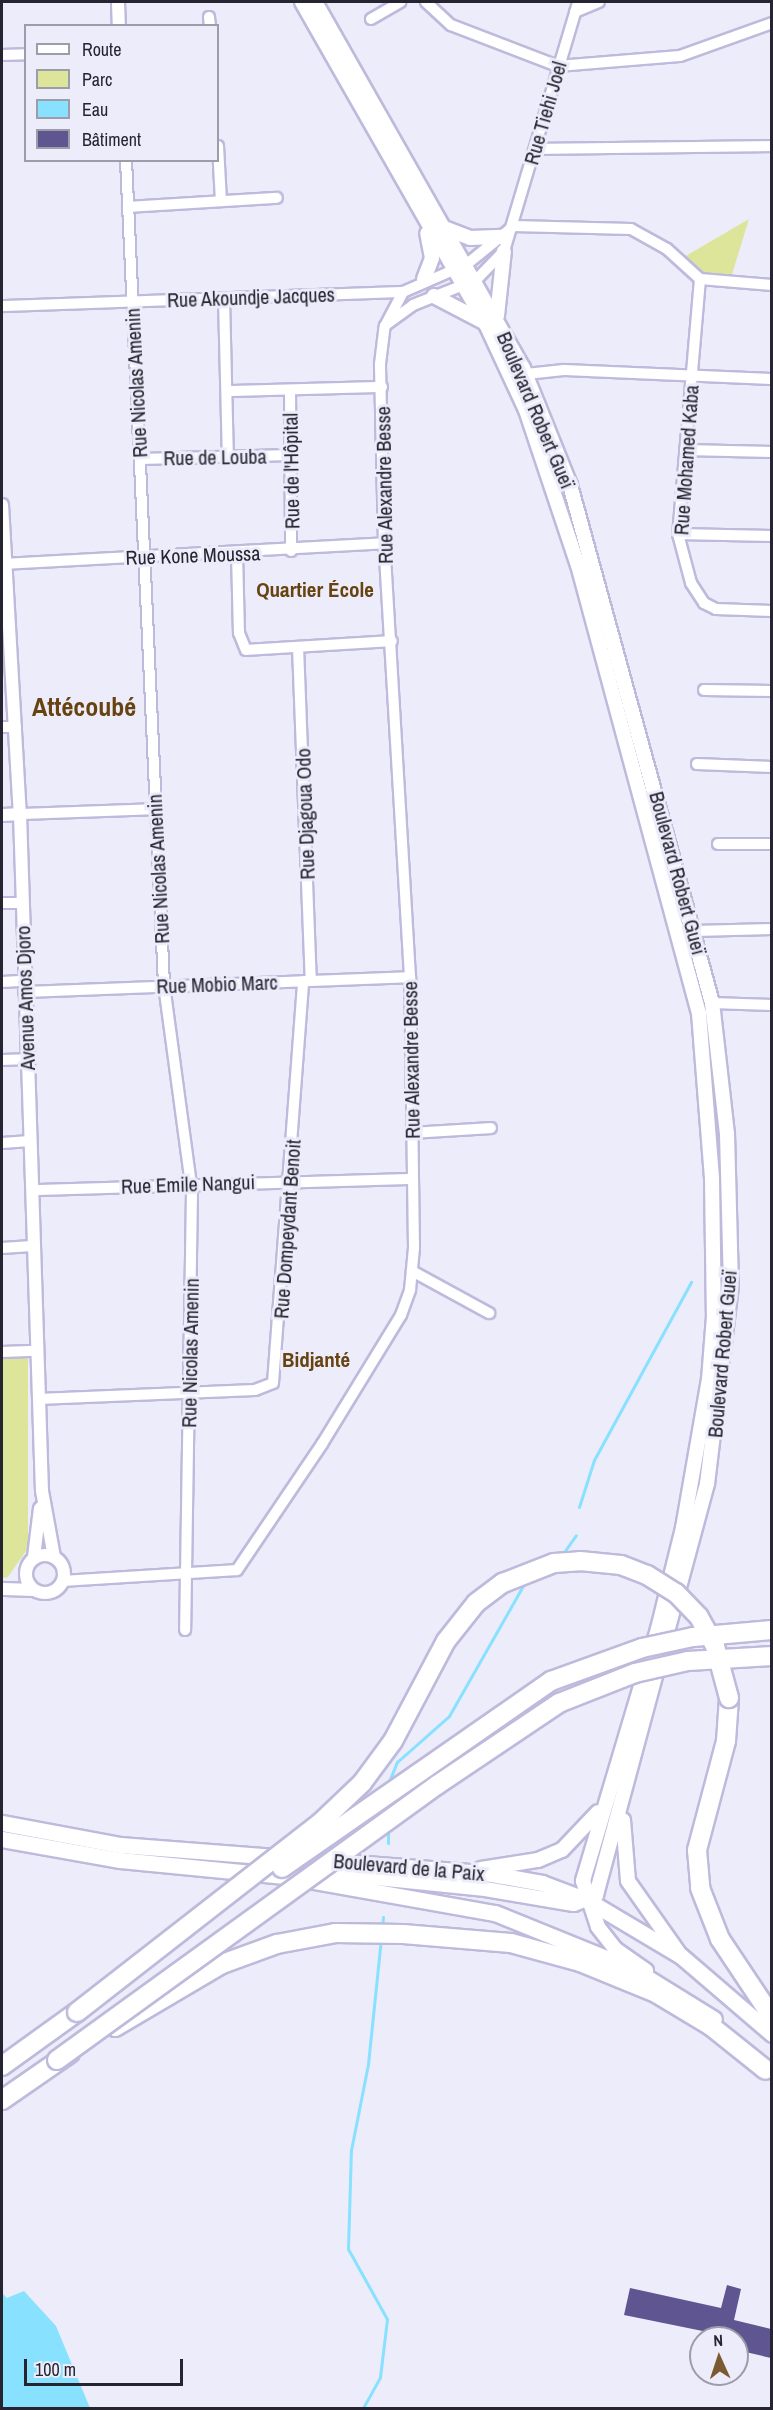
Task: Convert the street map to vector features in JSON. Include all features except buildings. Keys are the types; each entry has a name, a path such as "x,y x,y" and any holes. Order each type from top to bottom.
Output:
{"highway":[{"path":"77,2012 320,1823 362,1782 393,1741 446,1641 476,1603 503,1583 554,1563 580,1561 621,1564 647,1575 676,1593 699,1617 715,1646 729,1698 726,1741 697,1850 700,1888 720,1939 771,2017"},
{"path":"2,2066 552,1681 642,1648 693,1637 771,1630"},
{"path":"2,2100 437,1785 559,1703 634,1673 688,1661 771,1656"},
{"path":"57,2060 222,1964 278,1944 367,1932 480,1943 511,1943 580,1962 656,1993 711,2026 769,2073"}],"main road":[{"name":"Boulevard Robert Gueï","path":"302,2 463,287 491,321 526,374 570,485 712,1003 730,1188 729,1327 706,1484 600,1888 587,1900"},
{"name":"Boulevard Robert Gueï","path":"315,2 477,280 526,410 578,565 694,993 709,1121 714,1316 709,1380 683,1528 584,1870 587,1900"},
{"path":"421,214 432,258 424,279"},
{"path":"447,228 470,238 503,237"},
{"path":"434,296 491,321 504,251"},
{"name":"Boulevard Robert Gueï","path":"463,1871 520,1864 562,1850 605,1803"},
{"name":"Boulevard Robert Gueï","path":"622,1806 628,1881 681,1956"},
{"name":"Boulevard de la Paix","path":"2,1823 120,1845 463,1871 542,1883 587,1900 681,1956 771,2034"},
{"name":"Boulevard de la Paix","path":"2,1839 110,1858 292,1877 495,1913 599,1953 677,1993"},
{"name":"Boulevard de la Paix","path":"292,1877 367,1877 574,1905 587,1900"},
{"name":"Boulevard de la Paix","path":"587,1900 598,1927 615,1949 739,2040 769,2073"}],"street":[{"path":"118,2 119,24"},
{"path":"371,19 401,2"},
{"path":"426,2 451,25 558,66 680,56 771,23"},
{"path":"577,7 599,2"},
{"name":"Rue Tiehi Joel","path":"504,251 514,226 558,66 577,7"},
{"path":"2,55 24,54"},
{"path":"535,149 771,146"},
{"name":"Rue Nicolas Amenin","path":"126,162 154,809 164,985 192,1183 185,1630"},
{"path":"219,162 221,201"},
{"path":"128,207 277,198"},
{"path":"514,226 632,229 667,249 700,279 771,285"},
{"name":"Rue Akoundje Jacques","path":"2,306 403,292 424,279 467,264 514,226"},
{"path":"385,326 434,296 477,280 504,251"},
{"name":"Rue Mohamed Kaba","path":"700,279 678,534 691,583 704,603 716,609 771,611"},
{"name":"Rue Alexandre Besse","path":"63,1581 227,1574 243,1564 401,1315 412,1271 410,977 392,641 384,543 382,387 385,326 403,292"},
{"path":"224,298 228,457"},
{"path":"526,374 564,370 771,379"},
{"path":"228,391 382,387"},
{"name":"Rue de l'Hôpital","path":"290,391 291,551"},
{"path":"685,450 771,452"},
{"name":"Rue de Louba","path":"140,459 291,455"},
{"name":"Avenue Amos Djoro","path":"2,505 7,647 16,727 20,814 30,1141 35,1190 33,1246 42,1491 54,1557"},
{"path":"678,534 771,536"},
{"name":"Rue Kone Moussa","path":"5,564 291,551 384,543"},
{"path":"237,553 239,633 244,648 392,641"},
{"name":"Rue Djagoua Odo","path":"298,647 307,981"},
{"path":"704,690 771,691"},
{"path":"2,727 16,727"},
{"path":"697,764 771,767"},
{"path":"2,815 154,809"},
{"path":"718,844 771,844"},
{"path":"2,903 22,903"},
{"path":"694,932 771,929"},
{"name":"Rue Mobio Marc","path":"2,982 24,986 164,985 410,977"},
{"name":"Rue Dompeydant Benoit","path":"38,1399 255,1390 273,1383 307,981"},
{"path":"712,1003 771,1005"},
{"path":"2,1060 27,1059"},
{"path":"412,1133 491,1128"},
{"path":"2,1143 30,1141"},
{"name":"Rue Emile Nangui","path":"35,1190 192,1183 412,1179"},
{"path":"2,1248 33,1246"},
{"path":"412,1271 489,1313"},
{"path":"2,1352 36,1352"},
{"name":"Avenue Amos Djoro","path":"34,1557 42,1491"},
{"path":"2,1589 34,1590 47,1593 63,1581 63,1567 54,1557 34,1557 25,1569 34,1590"}],"green space":[{"path":"749,219 730,281 702,272 684,257"},
{"path":"28,1358 28,1548 8,1577 2,1578 2,1359"}],"water":[{"path":"24,2291 56,2326 90,2408 2,2408 2,2293 7,2298"}],"waterway":[{"path":"579,1507 594,1460 691,1282"},
{"path":"562,1555 576,1535"},
{"path":"388,1784 397,1762 449,1716 525,1582"},
{"path":"388,1830 388,1843"},
{"path":"382,1927 383,1917"},
{"path":"363,2408 380,2377 387,2319 348,2249 351,2150 368,2064 381,1939"}],"district":[{"name":"Quartier École","path":"315,590"},
{"name":"Attécoubé","path":"84,707"},
{"name":"Bidjanté","path":"316,1360"}]}
